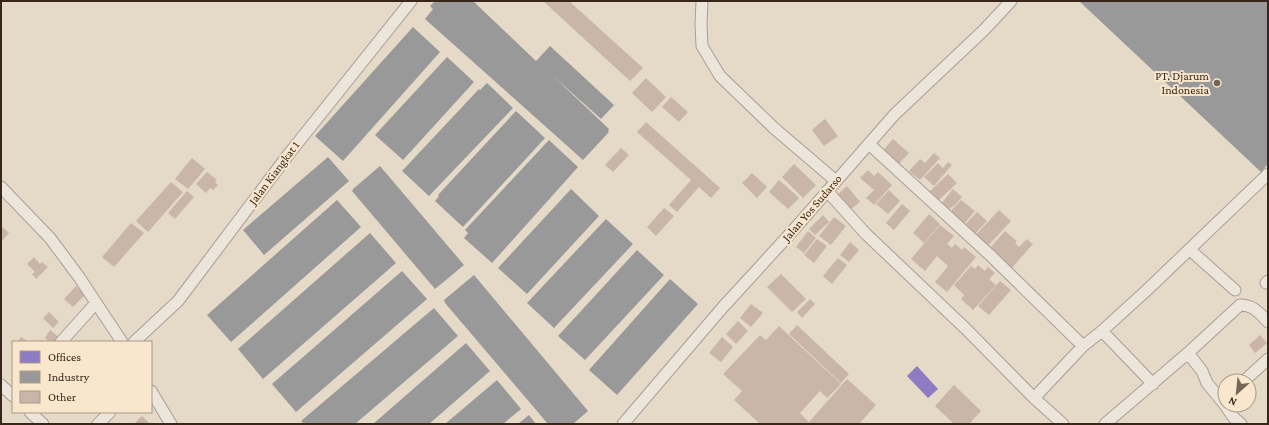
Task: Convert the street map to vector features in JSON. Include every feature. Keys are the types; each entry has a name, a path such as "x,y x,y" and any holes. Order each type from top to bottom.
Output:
{"street":[{"name":"Jalan Kiangkat 1","path":"135,341 178,301 288,155 411,1"},
{"path":"702,1 700,24 702,46 720,76 775,129 836,181"},
{"name":"Jalan Yos Sudarso","path":"623,424 723,307 895,114 984,30 1011,1"},
{"path":"869,144 990,255 1083,346"},
{"path":"1034,398 1083,346 1102,331 1267,178"},
{"path":"1,187 50,238 121,341"},
{"path":"827,191 866,234 966,329 1034,398 1063,424"},
{"path":"1190,250 1235,290"},
{"path":"62,341 96,303"},
{"path":"1105,424 1153,384 1240,305 1248,305 1256,310 1268,322"},
{"path":"1102,331 1153,384"},
{"path":"1188,353 1202,371 1207,384 1217,395"},
{"path":"1253,373 1268,359"},
{"path":"1,385 12,395"},
{"path":"152,393 171,424"},
{"path":"31,413 43,424"},
{"path":"98,424 109,413"},
{"path":"1230,413 1235,422"}],"building: Offices":[{"path":"917,366 938,389 928,398 907,376"}],"building: Industry":[{"path":"435,1 473,1 536,61 550,46 614,105 601,119 552,75 609,129 609,132 583,160 425,19 433,9 430,6"},
{"name":"PT. Djarum Indonesia","path":"1079,1 1268,1 1268,164 1261,172"},
{"path":"413,27 440,52 343,161 315,136"},
{"path":"447,57 474,82 403,160 375,135"},
{"path":"487,83 513,108 429,196 402,171 479,89 480,90"},
{"path":"516,111 545,138 463,227 435,201 439,196 438,195"},
{"path":"549,140 578,167 492,263 464,238 468,233 465,230"},
{"path":"328,157 349,181 264,255 243,230"},
{"path":"380,166 464,265 435,289 352,191"},
{"path":"571,189 599,216 527,294 498,268"},
{"path":"337,200 361,227 231,342 207,315"},
{"path":"606,219 633,244 554,328 527,303"},
{"path":"370,233 396,263 263,379 238,349"},
{"path":"637,250 664,275 585,360 558,336"},
{"path":"402,271 427,299 296,412 272,384"},
{"path":"474,275 588,411 573,424 548,424 445,303 444,300"},
{"path":"670,279 698,304 617,395 589,370"},
{"path":"434,308 458,336 355,424 304,424 301,421"},
{"path":"466,343 490,371 429,424 373,424"},
{"path":"497,380 521,409 503,424 445,424"},
{"path":"529,415 536,424 518,424"}],"building: Other":[{"path":"543,1 569,1 643,68 630,81"},
{"path":"646,78 666,97 652,112 632,93"},
{"path":"671,97 688,112 679,122 662,107"},
{"path":"825,119 838,136 824,146 812,130"},
{"path":"646,122 720,188 711,198 699,187 677,212 669,205 691,180 637,132"},
{"path":"893,139 909,153 896,167 881,153"},
{"path":"621,148 629,155 613,172 605,165"},
{"path":"934,153 940,158 920,180 909,171 920,159 925,163"},
{"path":"192,158 205,169 188,189 175,179"},
{"path":"948,162 952,165 934,186 924,177 938,163 943,168"},
{"path":"794,164 816,185 803,198 782,177"},
{"path":"868,170 874,176 878,172 892,185 874,205 866,198 874,190 860,178"},
{"path":"207,172 217,180 215,182 218,185 213,190 210,188 206,193 196,184"},
{"path":"752,173 767,187 757,198 742,183"},
{"path":"948,174 957,183 938,201 929,192"},
{"path":"779,180 799,198 788,209 769,192"},
{"path":"171,182 183,192 148,232 136,221"},
{"path":"847,186 860,202 850,210 838,194"},
{"path":"953,189 962,197 955,205 947,210 940,205"},
{"path":"889,190 900,201 888,214 876,204"},
{"path":"187,191 194,197 175,219 168,213"},
{"path":"961,200 975,211 964,224 950,212"},
{"path":"902,204 910,211 894,230 886,223"},
{"path":"664,208 674,216 656,236 647,227"},
{"path":"999,210 1011,221 985,249 973,238"},
{"path":"977,212 987,221 973,236 963,227"},
{"path":"929,214 940,224 924,243 913,233"},
{"path":"823,215 829,222 815,235 809,229"},
{"path":"834,217 846,226 831,245 819,236"},
{"path":"131,223 144,233 114,267 102,257"},
{"path":"940,225 954,236 947,244 952,248 955,244 962,250 964,247 976,257 947,292 935,282 948,266 937,256 925,271 911,259"},
{"path":"1,226 9,233 1,242"},
{"path":"808,231 816,238 804,253 796,247"},
{"path":"1005,231 1017,241 1015,243 1019,247 1027,239 1033,244 1010,270 989,249"},
{"path":"817,239 827,246 814,263 804,255"},
{"path":"850,242 859,250 849,262 840,255"},
{"path":"34,257 40,264 42,262 48,267 36,279 32,274 35,272 27,264"},
{"path":"838,258 847,265 832,284 823,276"},
{"path":"978,265 985,271 988,267 995,273 989,279 996,285 973,310 961,299 964,295 954,285 971,266 975,269"},
{"path":"781,274 806,299 792,312 767,287"},
{"path":"1000,281 1011,290 989,315 978,306"},
{"path":"76,286 85,295 73,307 64,299"},
{"path":"810,299 815,304 802,318 797,312"},
{"path":"751,304 763,313 751,327 740,318"},
{"path":"49,312 59,322 53,328 43,318"},
{"path":"738,321 748,331 736,344 726,334"},
{"path":"797,325 849,374 841,383 789,334"},
{"path":"779,326 841,384 827,398 820,391 800,413 809,422 847,379 876,405 859,424 760,424 734,400 742,391 723,374 760,335 766,340"},
{"path":"50,330 61,339 60,341 49,341 45,338"},
{"path":"1260,335 1267,343 1255,353 1249,345"},
{"path":"21,337 27,341 19,341"},
{"path":"722,337 733,347 721,362 709,353"},
{"path":"954,385 981,411 969,424 954,424 935,406"},
{"path":"142,416 150,424 134,424"}],"place":[{"name":"PT. Djarum Indonesia","path":"1217,83"}]}
